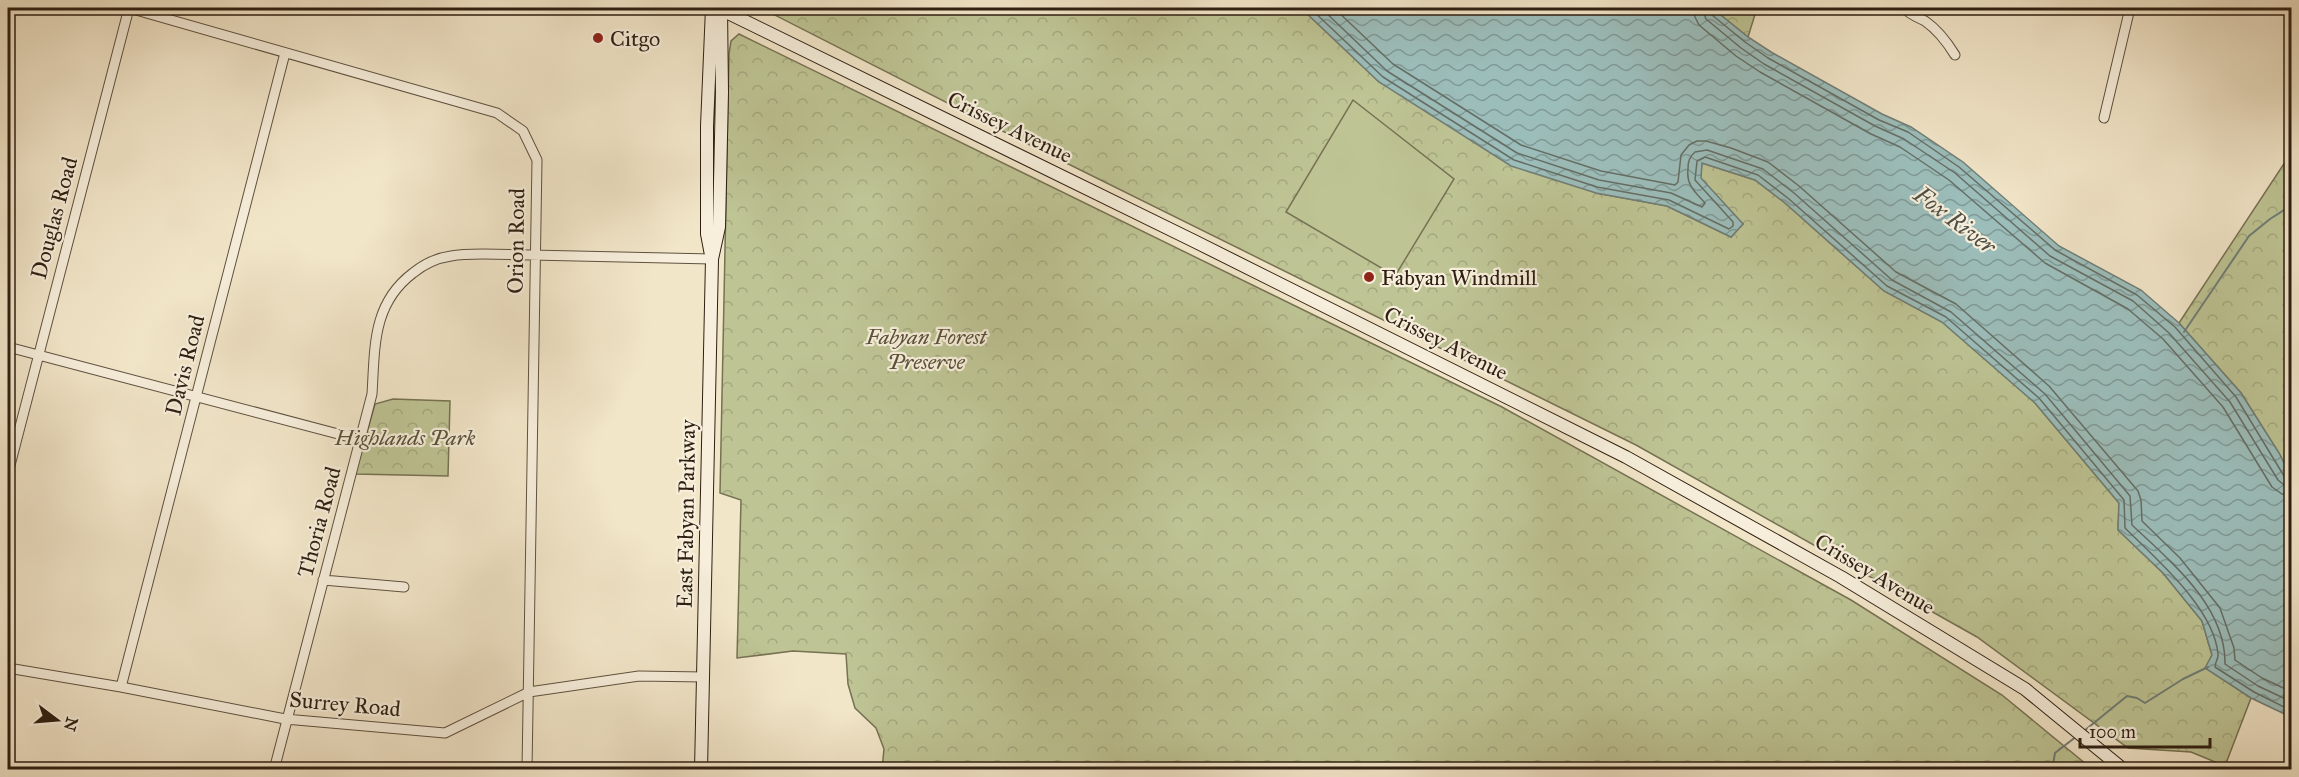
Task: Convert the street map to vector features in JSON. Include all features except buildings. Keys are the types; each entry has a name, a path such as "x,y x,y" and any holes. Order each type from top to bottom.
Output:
{"main road":[{"name":"East Fabyan Parkway","path":"701,770 712,259 719,227 718,8"},
{"name":"Crissey Avenue","path":"718,8 1194,241 1626,457 1842,577 2025,689 2124,770"}],"street":[{"name":"Orion Road","path":"129,8 497,113 523,131 537,160 527,770"},
{"name":"Douglas Road","path":"8,473 129,8"},
{"path":"1904,8 1927,23 1945,39 1955,55"},
{"path":"2104,118 2130,8"},
{"name":"Davis Road","path":"122,687 285,52"},
{"name":"Thoria Road","path":"274,770 285,719 372,394 375,343 379,321 385,305 399,283 425,264 450,256 483,254 712,259"},
{"path":"8,347 361,440"},
{"path":"323,580 404,587"},
{"name":"Surrey Road","path":"8,668 122,687 285,719 445,733 529,692 639,676 704,677"}],"green space":[{"path":"761,8 1301,8 1379,82 1596,193 1667,206 1731,237 1743,224 1700,178 1702,163 1755,180 1785,203 1884,291 1942,322 2035,403 2119,503 2118,530 2163,573 2202,621 2212,655 2206,668 2251,698 2225,766 2191,752 2128,748 1977,637 1636,445 1038,149"},
{"path":"1712,8 1757,8 1748,37"},
{"name":"Fabyan Forest Preserve","path":"739,34 1502,407 1851,600 2002,695 2086,764 2081,770 882,769 884,749 876,728 855,708 848,684 846,654 793,651 737,658 741,500 720,493 729,54 731,41"},
{"path":"1353,100 1454,179 1395,276 1286,212"},
{"path":"2291,153 2291,477 2279,453 2241,393 2179,323"},
{"name":"Highlands Park","path":"393,399 450,401 448,476 355,474 375,404"}],"water":[{"name":"Fox River","path":"1301,8 1712,8 1771,52 1882,114 1911,127 1963,162 2059,246 2141,290 2179,323 2241,393 2279,453 2291,477 2291,717 2251,698 2205,668 2212,655 2202,621 2163,573 2118,530 2119,503 2035,403 1942,322 1884,291 1785,203 1755,180 1702,163 1701,178 1743,224 1731,237 1667,206 1596,193 1511,166 1379,82"}],"waterway":[{"path":"2184,332 2249,236 2292,205"},
{"path":"2084,731 2127,696 2145,703 2183,679 2208,667"},
{"path":"2052,770 2055,753 2077,736"},
{"path":"2021,770 2032,766 2044,770"}],"place":[{"name":"Citgo","path":"598,38"},
{"name":"Fabyan Windmill","path":"1369,277"}]}
